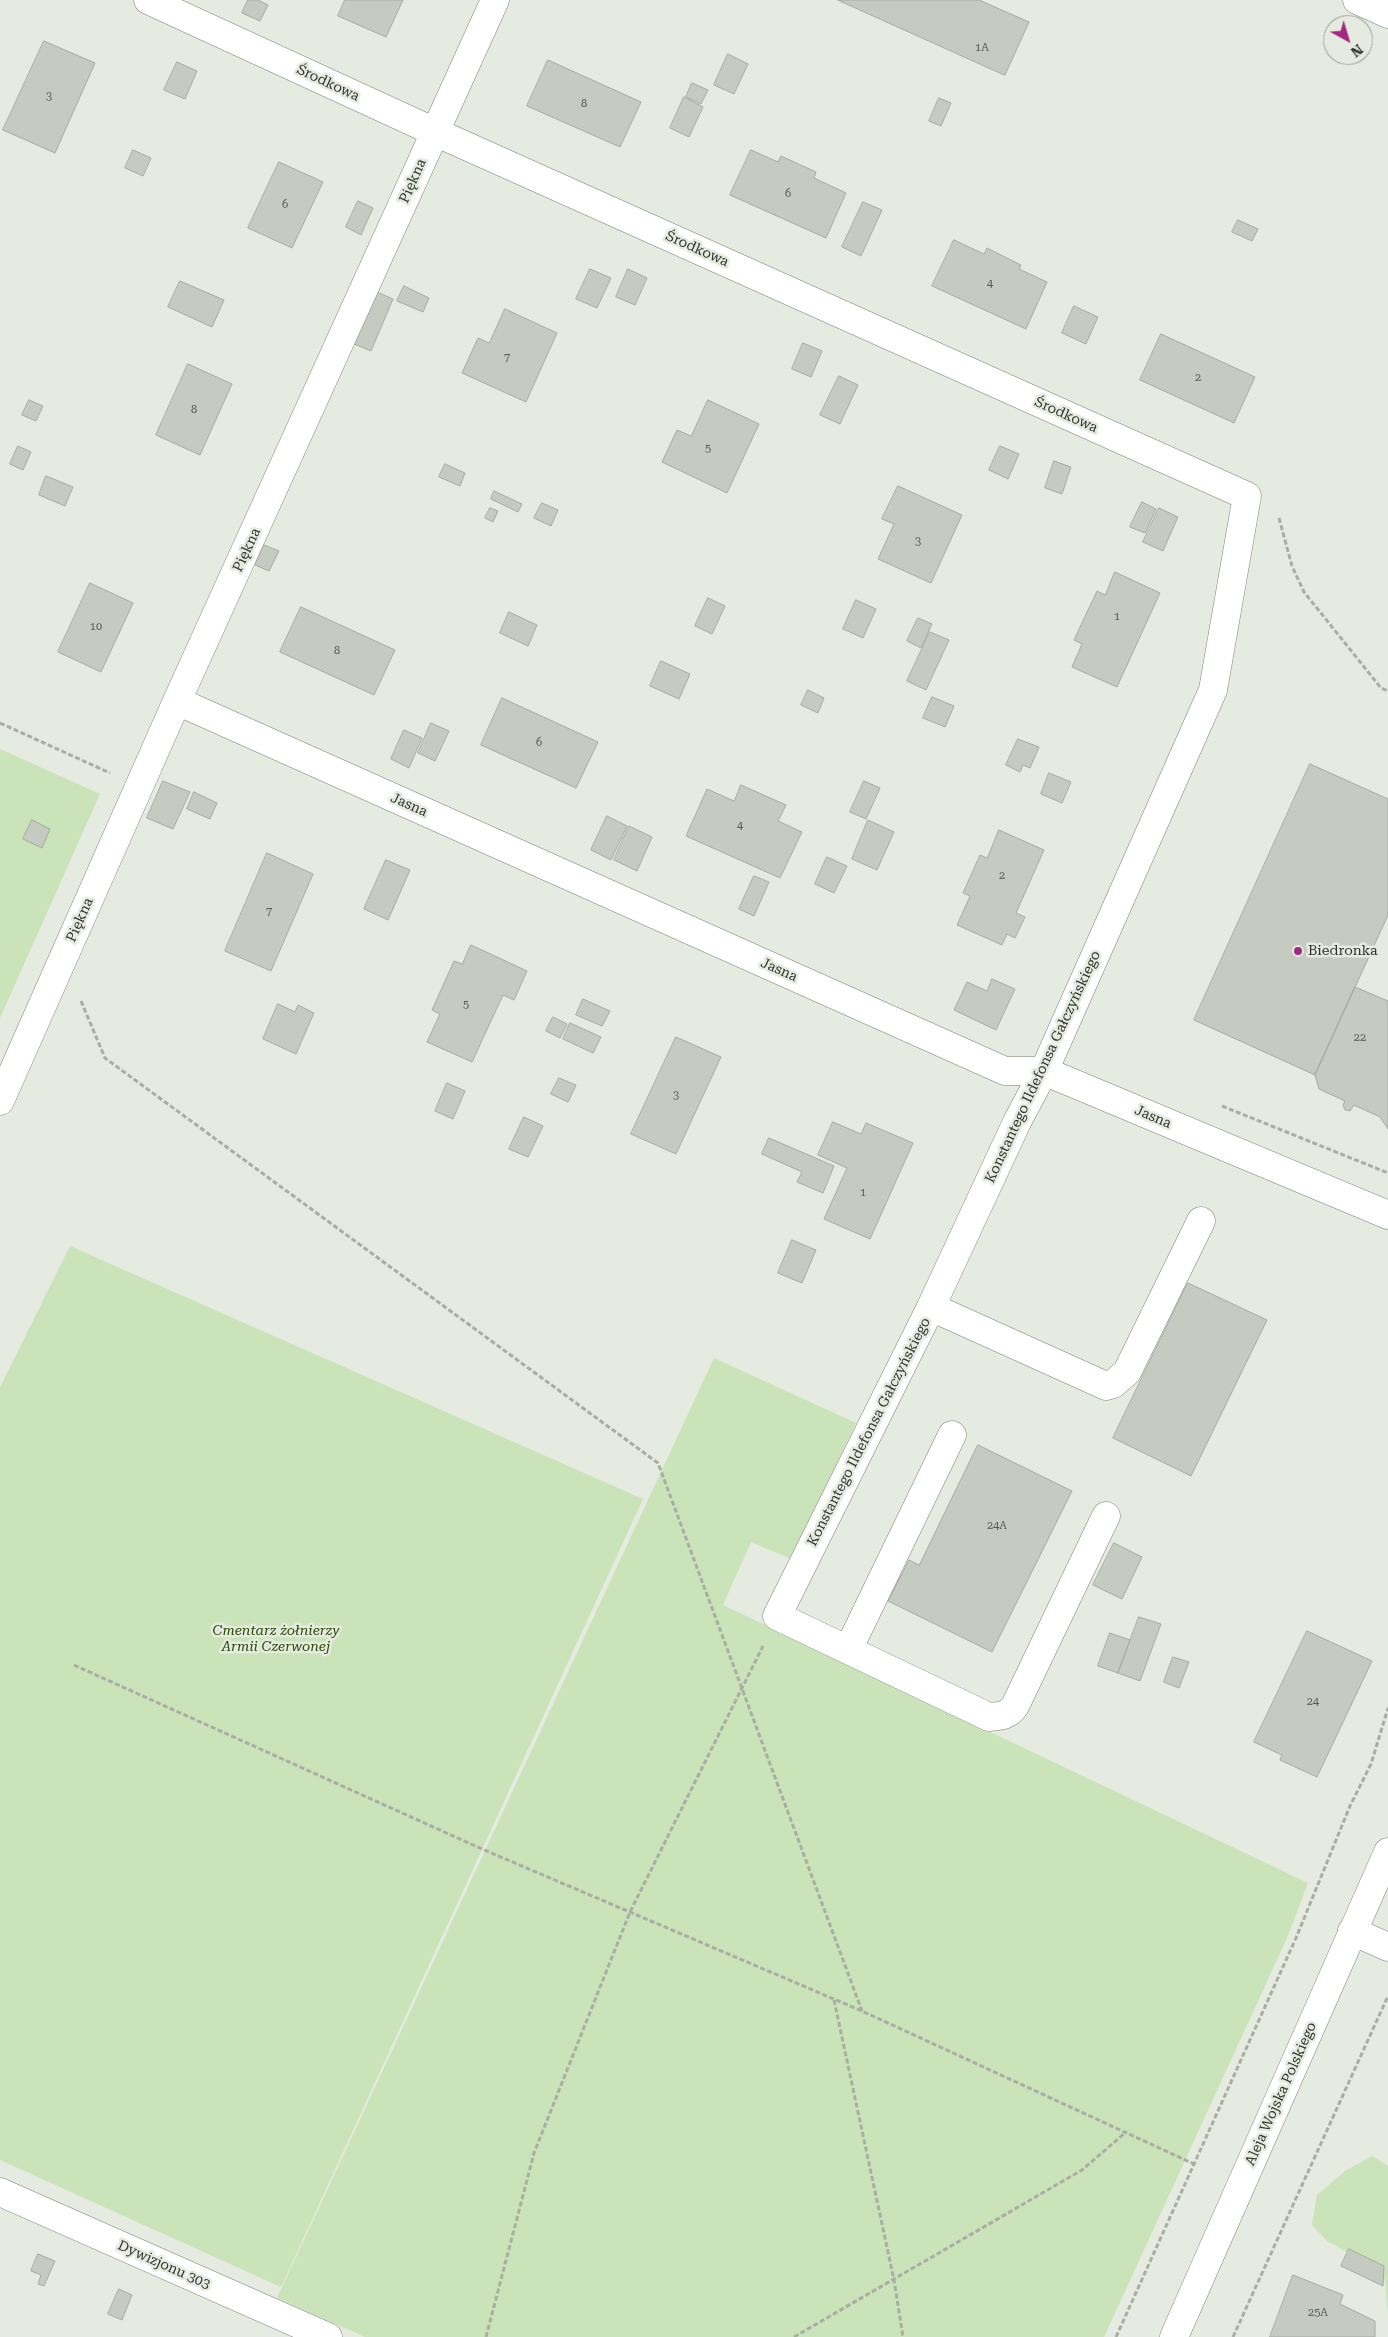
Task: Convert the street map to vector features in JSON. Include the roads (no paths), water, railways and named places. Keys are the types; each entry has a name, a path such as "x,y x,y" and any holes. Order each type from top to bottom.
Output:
{"street":[{"name":"Środkowa","path":"148,0 435,132 1248,496"},
{"name":"Piękna","path":"0,1101 177,702 495,0"},
{"path":"1357,0 1388,14"},
{"name":"Konstantego Ildefonsa Gałczyńskiego","path":"848,1650 777,1616 931,1307 1017,1122 1044,1071 1213,690 1248,496"},
{"name":"Jasna","path":"177,702 1005,1071 1044,1071 1388,1214"},
{"path":"931,1307 1106,1386 1114,1384 1127,1372 1201,1221"},
{"path":"952,1435 848,1650 989,1717 1010,1714 1106,1516"},
{"name":"Aleja Wojska Polskiego","path":"1174,2337 1388,1852"},
{"path":"1352,1931 1388,1947"},
{"name":"Dywizjonu 303","path":"0,2192 328,2337"}],"place":[{"name":"Biedronka","path":"1298,951"}],"park label":[{"name":"Cmentarz żołnierzy Armii Czerwonej","path":"276,1639"}]}
